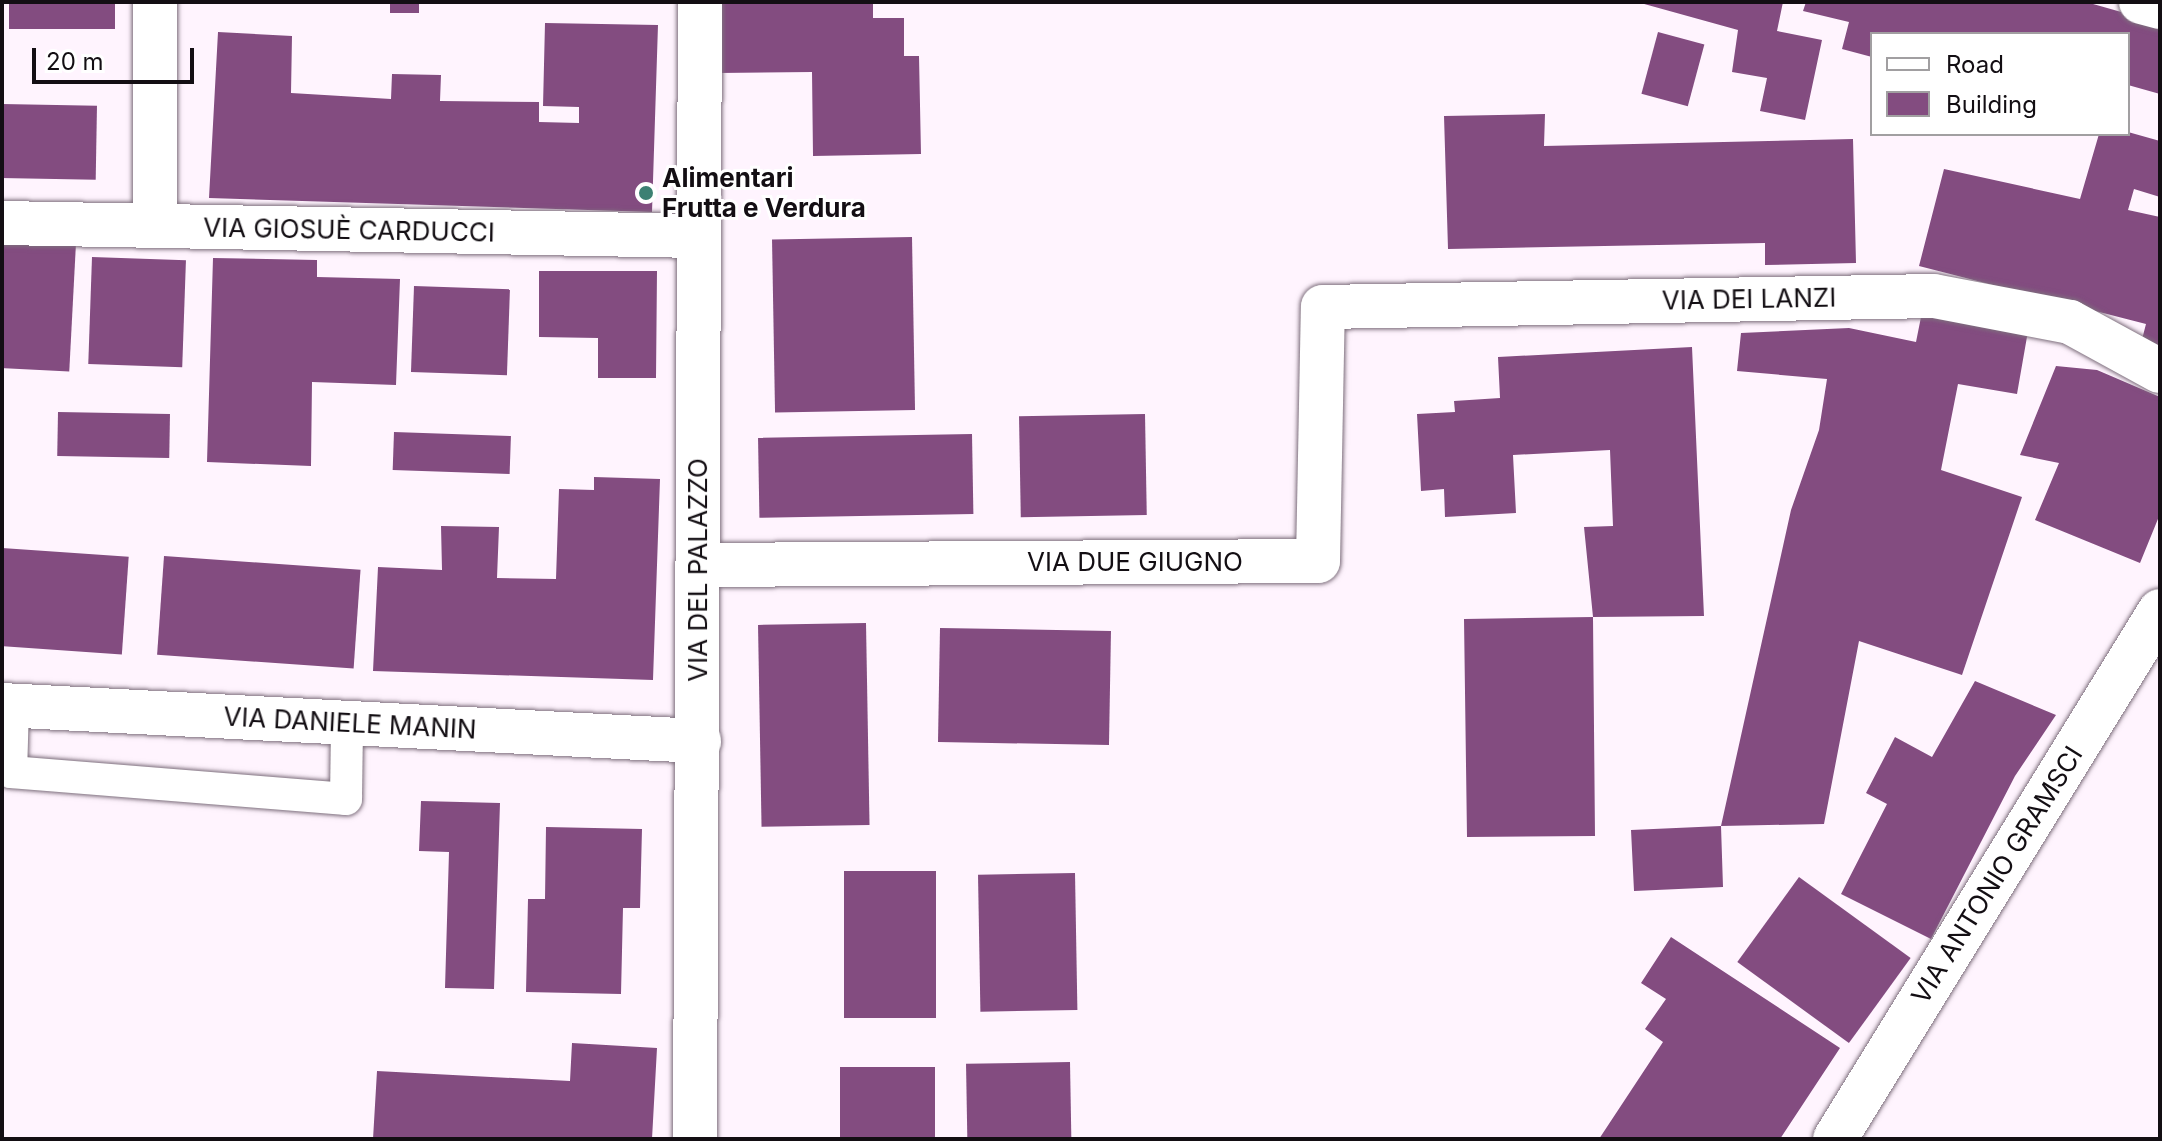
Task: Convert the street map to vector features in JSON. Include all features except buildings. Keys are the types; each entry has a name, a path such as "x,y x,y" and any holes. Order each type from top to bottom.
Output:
{"street":[{"path":"155,2 155,226"},
{"name":"VIA DEL PALAZZO","path":"695,1139 700,2"},
{"path":"2141,2 2160,7"},
{"name":"VIA GIOSUÈ CARDUCCI","path":"2,223 697,236"},
{"name":"VIA DEI LANZI","path":"1323,307 1934,296 2070,322 2160,371"},
{"name":"VIA DUE GIUGNO","path":"698,565 1318,561 1323,307"},
{"name":"VIA ANTONIO GRAMSCI","path":"1835,1139 2160,611"},
{"name":"VIA DANIELE MANIN","path":"7,706 699,741"}],"lane":[{"path":"7,706 11,772 346,799 347,723"}],"place":[{"name":"Alimentari Frutta e Verdura","path":"646,193"}]}
